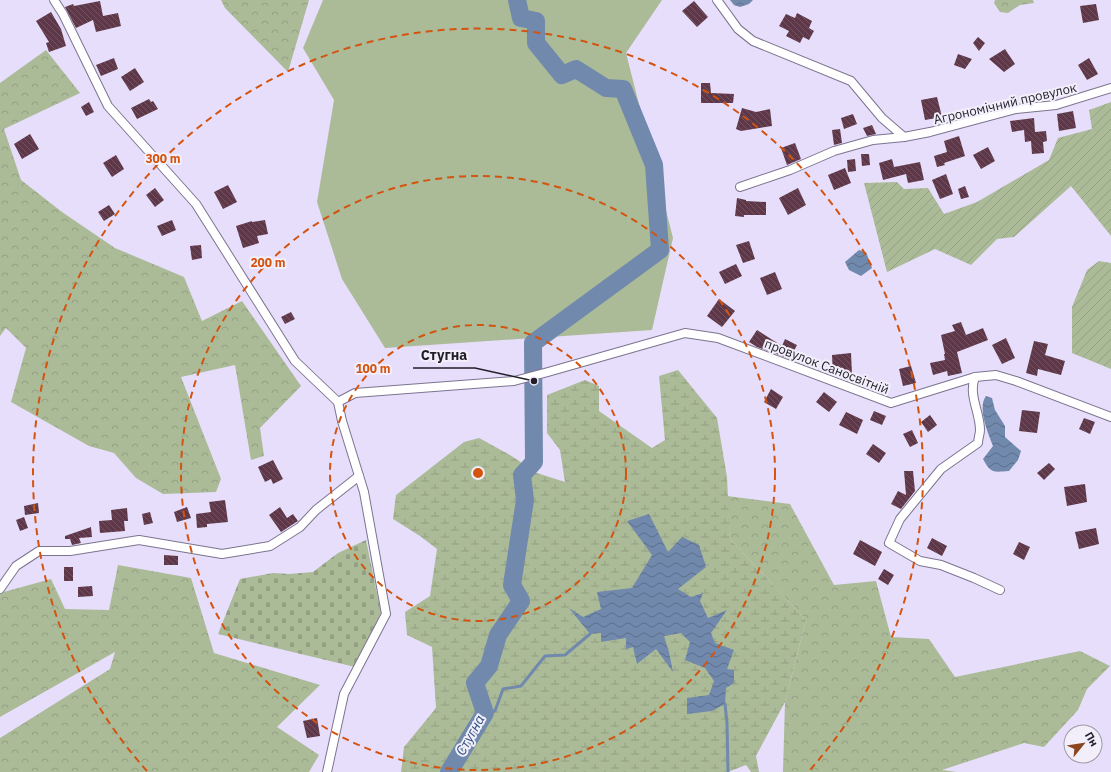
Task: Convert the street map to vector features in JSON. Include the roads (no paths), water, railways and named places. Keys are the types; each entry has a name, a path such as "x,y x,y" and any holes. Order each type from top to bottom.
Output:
{"street":[{"path":"54,0 63,14 108,106 196,204 294,361 338,402 342,422 364,492 386,614 344,694 327,772"},
{"path":"717,0 738,29 753,41 851,81 882,118 904,137"},
{"name":"Агрономічний провулок","path":"740,187 790,170 834,151 873,140 904,137 930,132 1016,109 1056,105 1111,88"},
{"name":"провулок Саносвітній","path":"338,402 355,393 514,381 685,333 718,338 891,403 975,377 996,375 1111,417"},
{"path":"975,377 973,383 973,396 980,429 978,443 941,469 900,519 889,543 920,561 941,565 1000,590"},
{"path":"0,589 16,566 39,551 70,551 139,540 222,554 270,546 300,527 316,510 359,476"}],"water":[{"path":"730,0 753,0 749,4 740,7 734,5"},
{"path":"859,250 866,252 872,268 861,276 849,270 845,262"},
{"path":"986,396 992,398 995,410 1005,426 1005,437 1021,451 1018,460 1009,471 993,471 988,467 983,459 993,446 986,428 983,414"},
{"path":"649,514 668,552 682,537 699,545 706,567 678,589 691,597 703,593 700,601 708,618 727,610 711,633 715,643 734,650 727,669 734,670 734,683 726,688 725,704 712,711 687,714 687,698 709,695 714,681 705,668 685,660 690,642 681,633 664,636 673,672 656,649 637,664 633,647 626,649 626,638 601,642 601,633 590,634 569,608 583,617 601,609 597,592 632,588 652,555 627,521"}],"waterway":[{"name":"Стугна","path":"449,772 485,713 475,683 489,666 498,635 521,601 512,585 525,500 522,475 534,462 533,343 660,250 654,165 623,89 606,88 576,69 562,75 536,43 536,21 521,18 517,0"},
{"path":"485,713 495,711 503,689 521,686 545,656 565,655 590,634"},
{"path":"725,704 728,772"}],"place":[{"name":"Стугна","path":"534,381"}]}
